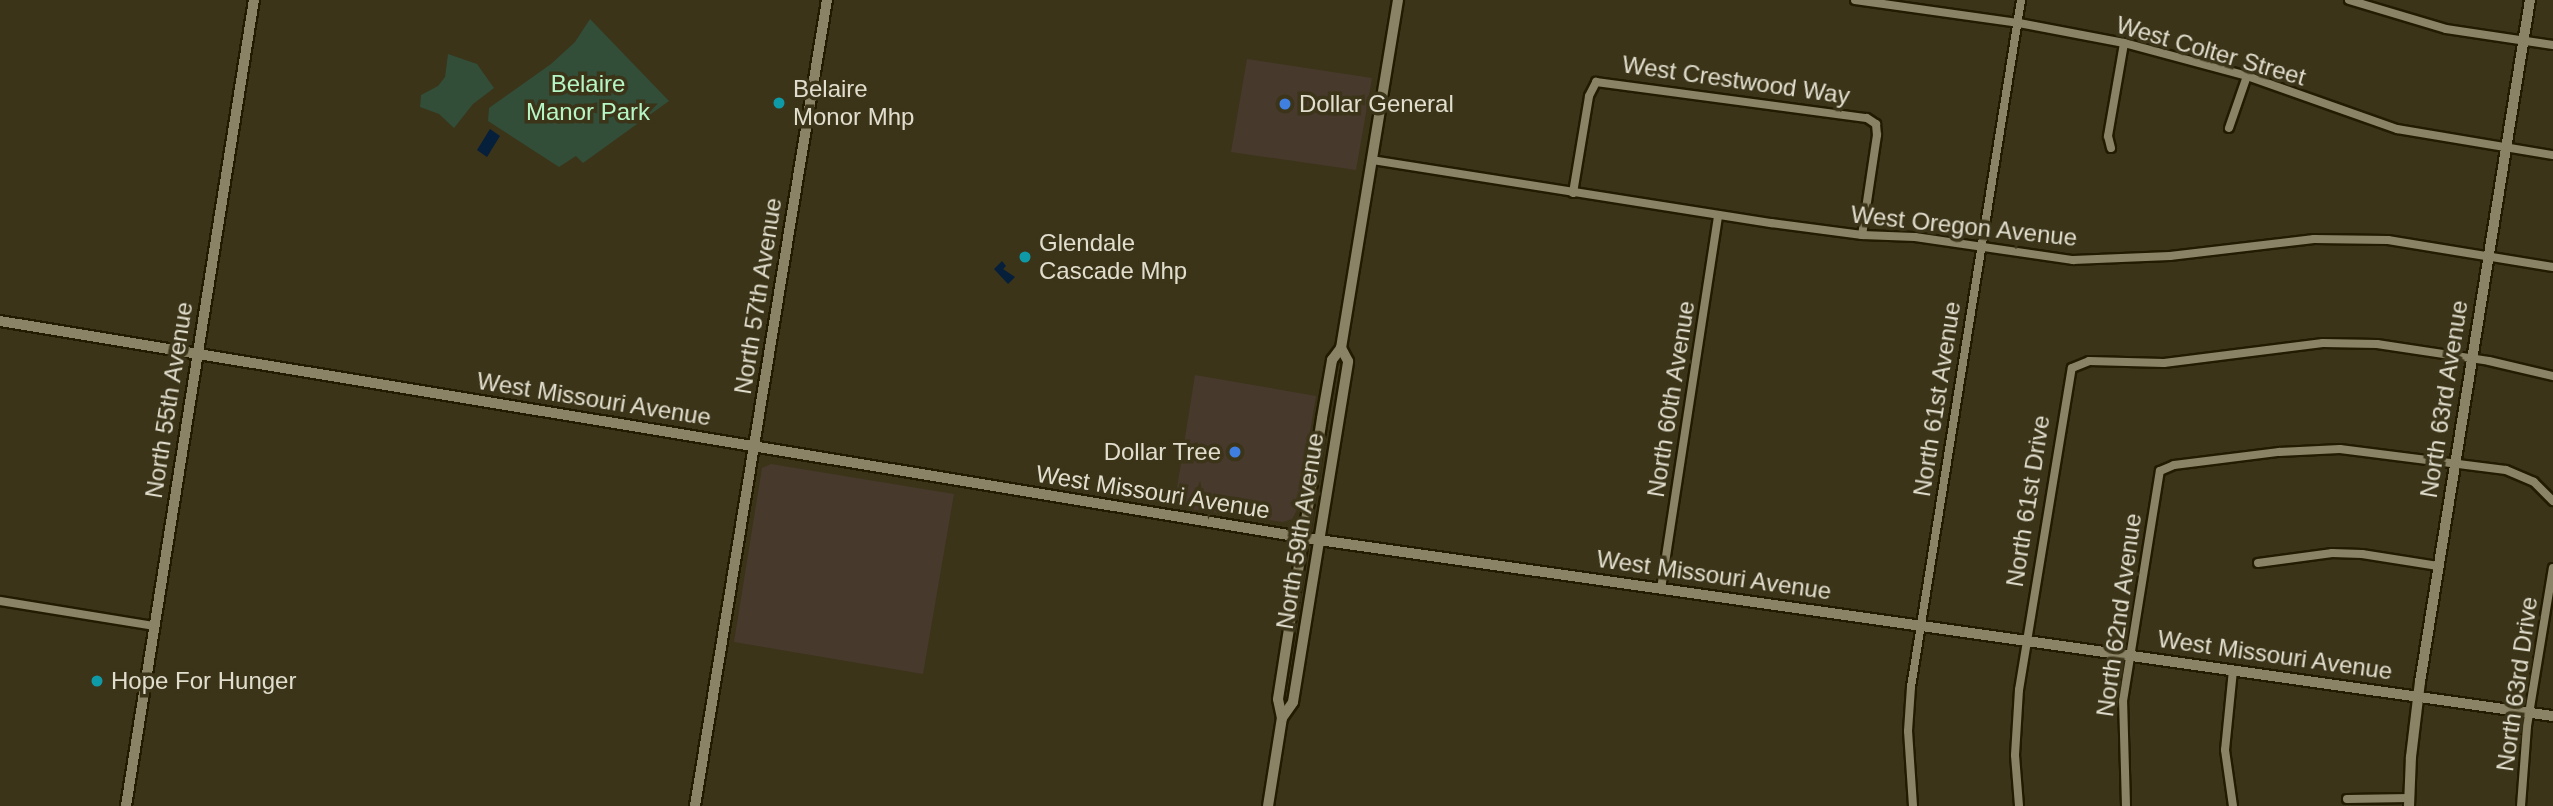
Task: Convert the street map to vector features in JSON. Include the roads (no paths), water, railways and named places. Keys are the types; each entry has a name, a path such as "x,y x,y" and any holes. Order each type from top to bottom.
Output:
{"main road":[{"name":"North 59th Avenue","path":"1268,806 1282,718 1278,699 1303,538 1332,360 1341,348 1398,0"},
{"name":"North 59th Avenue","path":"1282,718 1293,702 1348,361 1341,348"}],"street":[{"name":"North 55th Avenue","path":"126,806 254,0"},
{"name":"North 57th Avenue","path":"695,806 827,0"},
{"name":"West Colter Street","path":"1855,0 2019,23 2124,43 2247,76 2397,129 2553,155"},
{"name":"North 61st Avenue","path":"1913,806 1908,731 1920,625 2021,0"},
{"path":"2349,0 2446,29 2553,45"},
{"name":"North 63rd Avenue","path":"2409,802 2418,697 2530,0"},
{"path":"2111,148 2108,136 2124,43"},
{"path":"2229,128 2247,76"},
{"name":"West Crestwood Way","path":"1573,194 1591,87 1604,81 1867,118 1876,124 1862,235"},
{"name":"West Oregon Avenue","path":"1373,160 1511,179 1573,194 1718,215 1862,235 1915,237 2073,260 2170,256 2255,244 2339,239 2388,240 2553,267"},
{"name":"North 60th Avenue","path":"1661,589 1718,215"},
{"name":"West Missouri Avenue","path":"0,321 1303,538 2553,716"},
{"name":"North 61st Drive","path":"2019,806 2015,755 2025,640 2072,368 2089,361 2164,363 2323,344 2377,344 2472,359"},
{"path":"2472,359 2553,376"},
{"name":"North 62nd Avenue","path":"2126,806 2122,723 2129,656 2160,471 2174,466 2279,452 2340,449 2455,462"},
{"path":"2455,462 2517,474 2534,482 2553,501"},
{"path":"2258,564 2332,553 2438,566"},
{"name":"North 63rd Drive","path":"2521,806 2530,712 2553,568"},
{"path":"0,601 154,626"},
{"path":"2233,670 2225,750 2233,806"},
{"path":"2347,799 2409,802"}],"water":[{"path":"490,129 500,136 487,157 477,150"},
{"path":"1002,261 1006,266 1003,269 1015,277 1008,284 994,269"}],"place":[{"name":"Belaire Monor Mhp","path":"779,103"},
{"name":"Dollar General","path":"1285,104"},
{"name":"Glendale Cascade Mhp","path":"1025,257"},
{"name":"Dollar Tree","path":"1235,452"},
{"name":"Hope For Hunger","path":"97,681"}],"park label":[{"name":"Belaire Manor Park","path":"588,98"}]}
